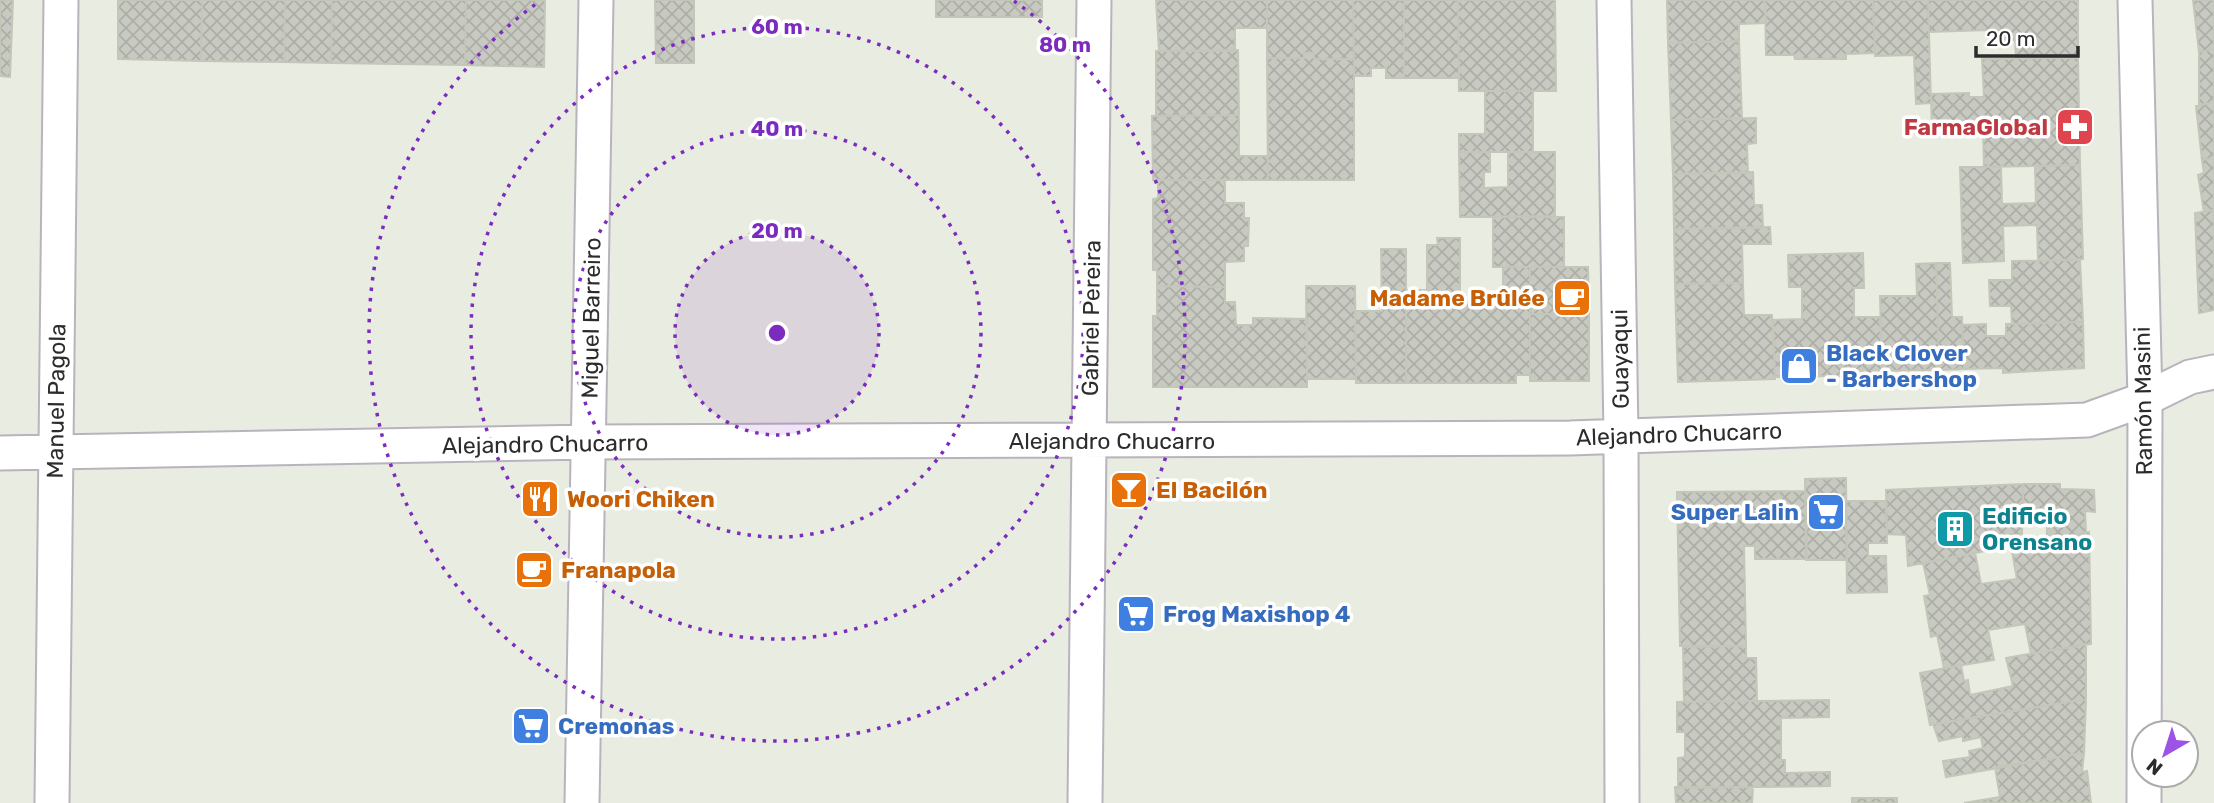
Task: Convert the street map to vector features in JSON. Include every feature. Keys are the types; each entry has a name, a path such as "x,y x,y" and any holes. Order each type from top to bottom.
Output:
{"street":[{"name":"Manuel Pagola","path":"52,803 61,0"},
{"name":"Miguel Barreiro","path":"582,803 596,0"},
{"name":"Gabriel Pereira","path":"1085,803 1094,0"},
{"name":"Guayaqui","path":"1614,0 1621,436 1622,803"},
{"name":"Ramón Masini","path":"2134,0 2145,400 2144,803"},
{"name":"Alejandro Chucarro","path":"0,453 589,442 1090,442 1621,436 2087,420 2145,400 2190,377 2214,372"}],"building":[{"path":"0,0 13,0 10,77 0,76"},
{"path":"118,0 202,0 201,61 118,59"},
{"path":"202,0 285,0 284,62 201,61"},
{"path":"285,0 332,0 331,63 284,62"},
{"path":"332,0 466,0 465,65 331,63"},
{"path":"466,0 545,0 544,67 465,65"},
{"path":"655,0 694,0 694,63 656,63"},
{"path":"936,0 1042,0 1042,17 936,17"},
{"path":"1156,0 1267,0 1267,28 1235,28 1235,51 1159,51"},
{"path":"1267,0 1353,0 1354,59 1314,59 1314,53 1304,53 1304,58 1267,58"},
{"path":"1353,0 1404,0 1404,78 1386,78 1386,68 1371,68 1371,76 1354,76"},
{"path":"1404,0 1458,0 1459,78 1404,78"},
{"path":"1458,0 1555,0 1556,91 1459,91"},
{"path":"1667,0 1765,0 1766,23 1739,24 1739,41 1668,43"},
{"path":"1765,0 1873,0 1875,53 1846,54 1846,59 1795,59 1794,55 1766,55"},
{"path":"1873,0 1928,0 1931,103 1916,104 1914,55 1875,56"},
{"path":"1928,0 2078,0 2078,58 2016,58 2015,40 1990,39 1989,30 1929,32"},
{"path":"2193,0 2214,0 2214,49 2199,52"},
{"path":"1739,41 1742,118 1671,120 1668,43"},
{"path":"2214,49 2214,102 2199,105 2199,52"},
{"path":"1238,50 1239,115 1156,116 1156,51"},
{"path":"1304,53 1314,53 1314,59 1354,59 1354,180 1268,180 1267,58 1304,58"},
{"path":"2078,58 2080,165 1984,167 1983,129 1970,130 1970,135 1932,136 1931,94 1969,93 1969,97 1984,97 1982,59"},
{"path":"1485,91 1533,91 1533,152 1459,152 1459,134 1485,134"},
{"path":"2214,102 2214,158 2202,160 2196,106"},
{"path":"1239,115 1239,156 1268,156 1268,180 1153,180 1152,116"},
{"path":"1756,118 1756,143 1747,144 1748,173 1673,174 1671,120"},
{"path":"1459,152 1490,152 1490,172 1484,172 1484,188 1508,187 1508,152 1555,152 1555,216 1460,217"},
{"path":"2214,158 2214,210 2204,212 2198,175 2204,173 2202,160"},
{"path":"2080,165 2083,259 2038,261 2037,225 2003,226 2004,261 1963,263 1960,167 2001,167 2002,204 2036,203 2035,166"},
{"path":"1753,172 1754,205 1762,205 1763,228 1674,229 1673,174"},
{"path":"1158,180 1225,180 1225,203 1244,203 1244,218 1249,218 1248,246 1244,246 1244,261 1225,262 1225,287 1157,286 1157,270 1153,270 1153,199 1158,198"},
{"path":"2214,210 2214,310 2199,313 2195,213"},
{"path":"1493,217 1564,217 1564,267 1493,267"},
{"path":"1770,227 1771,244 1742,244 1743,283 1675,284 1674,229"},
{"path":"1437,238 1460,238 1460,301 1503,300 1503,267 1530,267 1530,375 1516,375 1516,383 1406,383 1406,290 1427,290 1427,245 1438,245"},
{"path":"1381,249 1406,249 1406,383 1356,383 1355,311 1382,311"},
{"path":"1863,253 1864,288 1854,288 1854,317 1880,317 1882,375 1775,377 1773,320 1802,319 1802,287 1789,287 1788,255"},
{"path":"2080,260 2083,322 2012,324 2011,306 1990,306 1989,280 2012,280 2012,261"},
{"path":"1936,263 1950,263 1952,317 1962,317 1964,369 1939,370"},
{"path":"1936,263 1939,370 1882,371 1880,296 1917,296 1916,264"},
{"path":"1530,267 1588,267 1589,314 1530,314"},
{"path":"1743,283 1744,315 1772,315 1775,379 1678,382 1675,284"},
{"path":"1157,286 1225,287 1225,302 1235,302 1236,325 1253,325 1253,318 1307,319 1307,387 1153,387 1153,316 1157,316"},
{"path":"1306,286 1355,286 1356,379 1307,379"},
{"path":"1530,314 1589,314 1589,381 1530,381"},
{"path":"2083,322 2084,368 2003,373 2003,368 1964,369 1962,325 1986,324 1986,336 2006,336 2006,324"},
{"path":"1846,478 1847,560 1806,560 1805,479"},
{"name":"Edificio Orensano","path":"2023,484 2022,535 1992,534 1991,550 1908,566 1906,535 1887,534 1886,490"},
{"path":"2023,484 2060,484 2060,489 2094,490 2095,512 2085,511 2086,533 2047,540 2047,523 2023,524"},
{"path":"1805,491 1807,559 1755,559 1755,546 1744,546 1746,646 1680,646 1677,492"},
{"path":"1846,501 1886,501 1887,543 1868,543 1868,556 1886,556 1887,592 1847,593"},
{"path":"2089,532 2091,644 2031,654 2025,624 1988,630 1994,660 1944,668 1937,635 1931,637 1924,596 1930,595 1923,563 1975,553 1981,584 2017,579 2011,546"},
{"path":"2086,644 2086,699 1930,725 1920,673 1961,665 1964,681 1968,680 1970,695 2013,686 2006,658"},
{"path":"1746,646 1746,658 1756,658 1757,701 1684,702 1683,647"},
{"path":"2086,699 2084,753 1946,777 1943,761 1970,757 1969,751 1983,748 1981,737 1963,741 1963,736 1939,741 1933,724"},
{"path":"1829,700 1829,717 1781,718 1781,760 1785,760 1785,773 1830,772 1830,786 1678,788 1678,758 1685,757 1685,732 1677,732 1677,702"},
{"path":"2084,753 2082,772 2087,771 2091,803 1964,803 2000,797 1995,767"},
{"path":"1675,787 1753,787 1752,803 1676,803"},
{"path":"1852,798 1897,798 1897,803 1852,803"}],"place":[{"name":"FarmaGlobal","path":"2075,127"},
{"name":"Madame Brûlée","path":"1572,298"},
{"name":"Black Clover - Barbershop","path":"1799,366"},
{"name":"El Bacilón","path":"1129,490"},
{"name":"Woori Chiken","path":"540,499"},
{"name":"Super Lalin","path":"1826,512"},
{"name":"Edificio Orensano","path":"1955,529"},
{"name":"Franapola","path":"534,570"},
{"name":"Frog Maxishop 4","path":"1136,614"},
{"name":"Cremonas","path":"531,726"}]}
